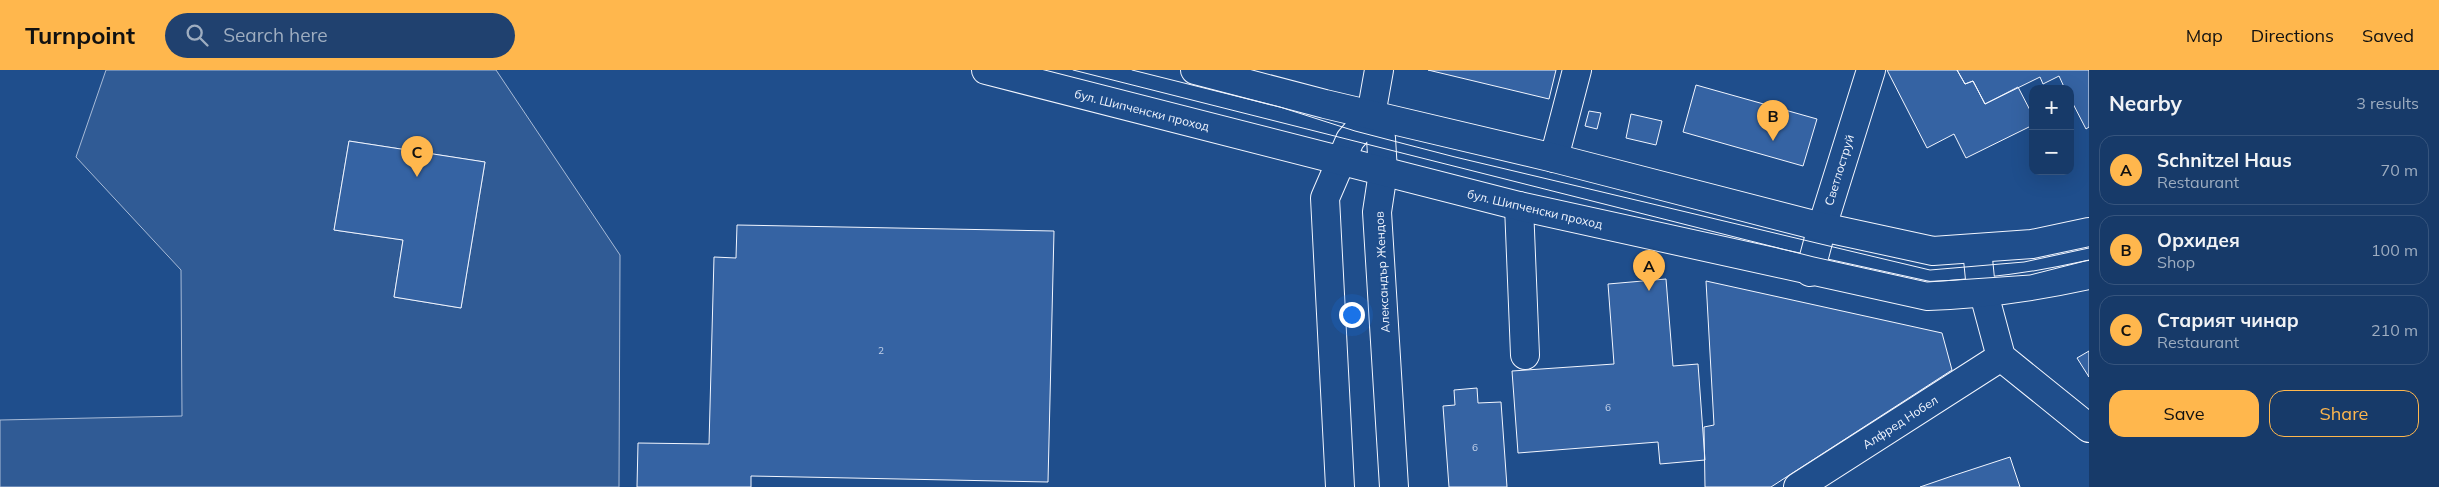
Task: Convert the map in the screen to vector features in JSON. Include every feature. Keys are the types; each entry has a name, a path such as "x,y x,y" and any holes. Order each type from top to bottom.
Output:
{"main road":[{"name":"бул. Шипченски проход","path":"986,70 1519,206 1810,272 1928,296 1984,294 2039,286 2089,275"},
{"path":"1195,70 1554,158 1822,227 1932,251 2032,244 2089,232"},
{"path":"1340,487 1325,198 1340,160 1355,131 1371,114 1379,70"},
{"path":"1554,158 1576,70"},
{"name":"Светлоструй","path":"1810,272 1822,227 1871,70"},
{"name":"Александър Жендов","path":"1371,114 1381,138 1383,172 1377,212 1394,487"},
{"path":"1519,206 1525,355"},
{"path":"1977,249 1984,294 2001,357 2089,428"},
{"name":"Алфред Нобел","path":"1798,487 2001,357"}],"shaded area":[{"path":"106,70 496,70 620,255 619,487 0,487 0,420 182,416 181,270 76,157","holes":["349,141 485,162 461,308 394,297 403,240 334,230"]}],"building":[{"path":"1428,70 1556,70 1549,99"},
{"path":"1887,70 1957,70 1965,84 1973,81 1985,104 2018,87 2029,108 2029,127 1966,158 1954,134 1927,148"},
{"path":"1957,70 2089,70 2089,127 2086,129 2074,106 2074,85 2063,85 2059,76 2043,84 2040,77 1985,104 1973,81 1965,84"},
{"path":"1696,85 1817,119 1803,166 1683,132"},
{"path":"1589,111 1601,113 1597,129 1585,126"},
{"path":"1631,114 1662,121 1656,145 1626,138"},
{"path":"349,141 485,162 461,308 394,297 403,240 334,230"},
{"path":"737,225 1054,231 1048,482 751,476 751,487 637,487 638,443 709,444 714,257 736,258"},
{"path":"1666,279 1673,366 1698,364 1705,460 1660,464 1658,442 1518,453 1512,371 1614,364 1608,284"},
{"path":"1706,281 1942,333 1952,370 1771,487 1705,487 1704,427 1714,425"},
{"path":"2089,351 2089,377 2077,358"},
{"path":"1477,388 1478,403 1501,402 1507,487 1449,487 1443,406 1455,405 1454,390"},
{"path":"2010,457 2020,487 1920,487 1952,476"}],"tram line":[{"path":"1073,70 1814,257 1927,282 2030,275 2089,260"},
{"path":"1132,70 1280,107 1355,131 1455,157 1930,270 2024,262 2089,248"}],"place":[{"name":"Орхидея","path":"1773,141"},
{"name":"Старият чинар","path":"417,177"},
{"name":"Schnitzel Haus","path":"1649,291"}]}
